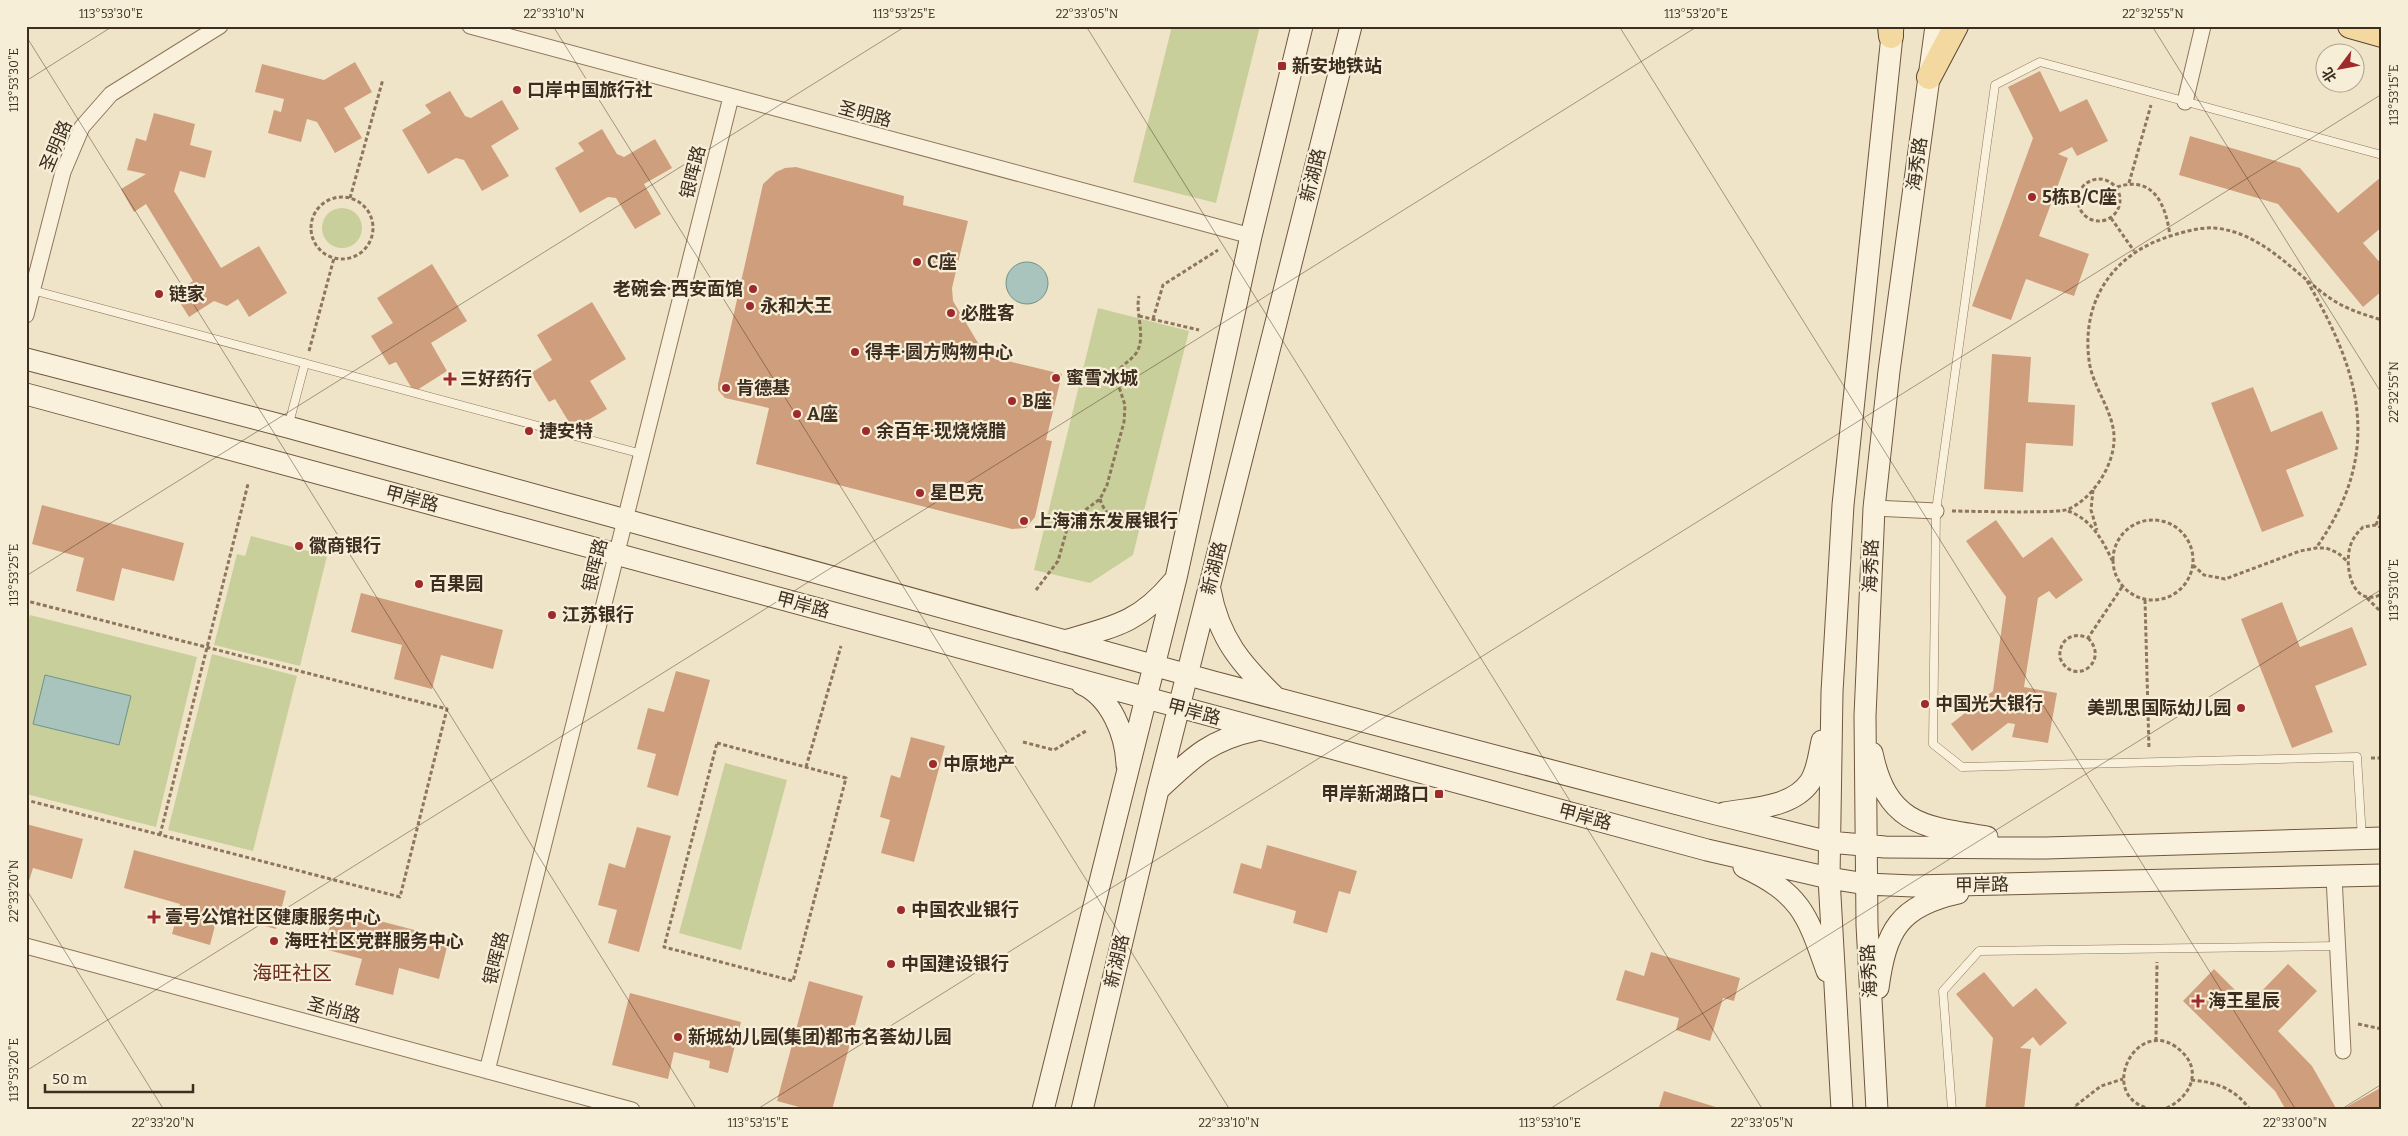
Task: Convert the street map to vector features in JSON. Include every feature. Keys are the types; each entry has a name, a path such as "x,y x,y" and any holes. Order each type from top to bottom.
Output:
{"main road":[{"name":"新湖路","path":"1043,1110 1155,666 1251,236 1302,26"},
{"name":"新湖路","path":"1082,1110 1158,790 1351,26"},
{"name":"海秀路","path":"1877,1110 1866,884 1865,716 1874,508 1890,362 1936,26"},
{"path":"1929,77 1956,26"},
{"path":"2350,26 2382,35"},
{"name":"海秀路","path":"1842,1110 1829,878 1832,692 1843,505 1891,30"},
{"name":"甲岸路","path":"26,359 288,427 1187,675 1829,842 1866,846 2046,848 2372,838"},
{"name":"甲岸路","path":"26,394 1707,850 1829,878 1866,884 1990,885 2382,875"},
{"path":"1063,641 1102,630 1134,618 1148,609 1176,578"},
{"path":"1209,587 1214,611 1230,647 1253,676 1276,698"},
{"path":"1068,677 1087,686 1101,698 1113,715 1127,753 1128,777"},
{"path":"1716,814 1772,805 1798,794 1805,788 1811,781 1816,768 1832,692"},
{"path":"1865,716 1875,768 1881,785 1899,810 1924,826 2046,848"},
{"path":"1158,790 1194,756 1210,746 1237,734 1259,729"},
{"path":"1401,767 1390,761 1386,752 1386,746 1393,736 1406,733"},
{"path":"1707,850 1764,876 1790,894 1800,906 1814,934 1835,996"},
{"path":"1872,1031 1880,975 1887,947 1899,923 1913,909 1924,902 1990,885"},
{"path":"1088,936 1092,928 1097,925 1108,924 1117,930 1121,947"}],"street":[{"name":"圣明路","path":"26,316 63,172 82,127 111,94 220,26"},
{"name":"圣明路","path":"470,26 1251,236"},
{"path":"2185,102 2203,26"},
{"name":"银晖路","path":"487,1071 731,97"},
{"path":"1874,508 1936,511"},
{"path":"2334,877 2343,1051"},
{"name":"圣尚路","path":"26,946 632,1110"}],"lane":[{"path":"2372,838 2357,757 1962,767 1933,744 1936,511 1995,85 2040,62 2382,155"},
{"path":"32,290 642,454"},
{"path":"288,427 305,363"},
{"path":"1952,1110 1943,991 1979,950 2338,946"}],"path":[{"path":"350,198 383,79"},
{"path":"2129,184 2154,94"},
{"path":"2092,180 2106,180 2117,188 2121,200 2120,207 2111,218 2097,221 2090,219 2080,209 2079,195 2082,188 2092,180"},
{"path":"2117,188 2129,184 2140,184 2150,189 2160,202 2168,218 2170,236"},
{"path":"350,198 360,203 368,211 373,231 364,251 355,257 345,259 334,258 317,247 312,238 312,219 323,204 332,199 350,198"},
{"path":"2111,218 2134,251"},
{"path":"2113,562 2114,549 2124,532 2141,522 2154,520 2173,526 2188,540 2192,552 2193,565 2189,578 2176,593 2158,600 2145,600 2132,595 2122,587 2116,575 2113,562 2098,533 2091,510 2094,489 2110,457 2114,442 2111,421 2094,383 2089,360 2089,334 2092,310 2106,280 2134,251 2170,236 2214,228 2243,234 2263,246 2343,306 2382,320"},
{"path":"1153,319 1163,285 1218,250"},
{"path":"305,363 334,258"},
{"path":"2305,278 2335,333 2348,365 2356,397 2358,425 2356,451 2346,496 2316,548"},
{"path":"1036,590 1058,562 1069,522 1100,498 1107,485 1124,422 1125,405 1116,375 1121,366 1131,360 1138,350 1139,296"},
{"path":"1139,316 1199,330"},
{"path":"160,835 248,484"},
{"path":"2067,510 2094,489"},
{"path":"1100,498 1103,507 1116,519 1123,520 1154,514"},
{"path":"2376,525 2382,509"},
{"path":"1936,511 2067,510 2078,514 2098,533"},
{"path":"2382,528 2376,525 2363,528 2355,536 2350,547 2348,562 2353,585 2360,594 2367,598 2382,613"},
{"path":"2193,565 2204,575 2225,579 2300,551 2316,548 2326,548 2348,562"},
{"path":"2088,638 2122,587"},
{"path":"2367,598 2374,598 2382,594"},
{"path":"2145,600 2149,762"},
{"path":"26,604 27,601 447,709 400,897 26,800"},
{"path":"2076,635 2088,638 2096,653 2092,664 2083,671 2067,668 2062,664 2059,651 2065,640 2076,635"},
{"path":"806,767 841,646"},
{"path":"1023,742 1054,750 1086,731"},
{"path":"717,743 806,767 846,778 793,981 664,946 717,743"},
{"path":"2156,1041 2157,948"},
{"path":"2342,1025 2362,1024 2382,1029"},
{"path":"2156,1041 2168,1043 2178,1048 2186,1057 2191,1068 2192,1080 2182,1100 2172,1107 2160,1110 2149,1109 2134,1101 2125,1088 2123,1079 2124,1066 2129,1056 2141,1046 2156,1041"},
{"path":"2077,1110 2074,1107 2101,1086 2123,1079"},
{"path":"2192,1080 2225,1087 2235,1092 2250,1110"}],"green space":[{"path":"1172,26 1260,26 1216,203 1133,182"},
{"path":"342,208 356,214 362,228 356,242 342,248 328,242 322,228 328,214"},
{"path":"1098,308 1189,331 1133,555 1090,583 1034,570"},
{"path":"251,536 327,556 300,666 214,645 237,554 245,556"},
{"path":"30,615 197,657 156,827 26,794 26,630"},
{"path":"212,654 297,676 253,851 168,830"},
{"path":"725,763 787,780 741,950 679,933"}],"water":[{"path":"1031,262 1039,265 1045,271 1048,283 1045,295 1039,301 1023,304 1015,301 1009,295 1006,279 1009,271 1015,265"},
{"path":"45,675 131,696 119,745 33,724"}],"building":[{"path":"355,62 372,92 344,108 362,138 335,153 317,122 307,119 301,142 268,133 274,110 281,112 284,99 255,92 262,64 324,80"},
{"name":"5栋B/C座","path":"2040,71 2060,112 2087,99 2108,141 2077,156 2072,147 2058,154 2068,158 2039,236 2089,254 2074,296 2026,279 2011,320 1972,306 2033,138 2008,87"},
{"path":"450,91 465,116 471,118 502,100 519,129 491,146 509,176 482,191 464,160 456,158 428,174 402,130 431,113 425,105"},
{"path":"154,113 195,124 190,145 212,151 205,178 180,171 174,191 221,268 259,246 287,293 249,317 238,299 227,306 214,301 189,317 174,293 193,281 146,204 134,212 121,189 146,174 127,170 136,138 146,141"},
{"path":"602,129 617,154 624,157 655,139 672,168 644,184 661,214 635,229 616,198 608,197 580,213 555,168 584,151 578,143"},
{"path":"2190,136 2300,168 2338,213 2381,177 2382,227 2363,243 2382,265 2382,291 2363,307 2278,204 2179,175"},
{"name":"得丰·圆方购物中心","path":"796,167 904,196 903,205 968,221 952,288 953,301 981,348 991,357 1062,374 1046,440 1052,441 1035,517 1026,528 1012,529 756,464 769,408 725,398 718,390 718,384 763,184 776,172 785,168"},
{"path":"432,264 467,321 431,343 447,371 414,392 396,362 389,365 371,336 393,323 377,298"},
{"path":"592,302 626,359 590,381 607,409 573,429 555,399 549,402 531,373 552,360 537,335"},
{"path":"1992,354 2031,357 2028,402 2075,405 2073,446 2026,443 2023,492 1984,489"},
{"path":"2253,387 2271,432 2322,411 2338,449 2286,470 2304,516 2262,532 2211,403"},
{"path":"42,505 184,543 174,581 122,568 114,601 76,591 84,558 32,544"},
{"path":"1996,520 2023,558 2052,537 2083,580 2056,599 2049,591 2038,598 2024,687 2057,693 2048,743 2012,737 2015,724 2008,723 1972,751 1951,724 1993,691 2006,597 1966,541"},
{"path":"361,593 503,630 493,669 441,655 432,689 394,679 402,645 351,632"},
{"path":"2282,602 2300,647 2352,627 2367,665 2315,686 2333,732 2292,748 2241,619"},
{"path":"676,671 710,680 678,796 647,787 656,754 637,749 648,708 664,712"},
{"path":"911,737 945,746 914,862 881,853 890,820 880,817 891,775 900,778"},
{"path":"26,824 83,839 72,879 33,868 26,891"},
{"path":"637,827 671,836 639,952 608,943 617,910 598,905 609,863 625,868"},
{"path":"1267,845 1357,871 1350,894 1339,891 1327,933 1293,923 1296,911 1233,893 1241,863 1261,869"},
{"path":"134,850 286,891 276,929 218,914 210,945 172,934 180,904 124,888"},
{"path":"334,909 449,939 439,979 399,968 393,995 355,985 362,959 324,949"},
{"path":"1651,952 1740,978 1734,1001 1723,998 1710,1041 1676,1030 1679,1018 1616,1000 1625,970 1644,976"},
{"path":"2288,964 2317,991 2278,1031 2312,1066 2337,1110 2286,1110 2275,1091 2183,1001 2214,969 2249,1004"},
{"path":"1984,972 2013,1007 2036,988 2067,1023 2040,1046 2033,1037 2020,1048 2031,1049 2024,1110 1985,1110 1993,1038 1956,994"},
{"path":"809,981 863,996 832,1110 810,1110 777,1101"},
{"name":"新城幼儿园(集团)都市名荟幼儿园","path":"630,993 741,1022 728,1073 709,1068 710,1061 674,1052 668,1079 612,1065"},
{"path":"2382,1087 2382,1110 2341,1110"},
{"path":"1664,1091 1722,1109 1722,1110 1658,1110"}],"place":[{"name":"新安地铁站","path":"1282,66"},
{"name":"口岸中国旅行社","path":"517,90"},
{"name":"5栋B/C座","path":"2032,197"},
{"name":"C座","path":"917,262"},
{"name":"老碗会·西安面馆","path":"753,289"},
{"name":"链家","path":"159,294"},
{"name":"永和大王","path":"750,306"},
{"name":"必胜客","path":"951,313"},
{"name":"得丰·圆方购物中心","path":"855,352"},
{"name":"蜜雪冰城","path":"1056,378"},
{"name":"三好药行","path":"450,379"},
{"name":"肯德基","path":"726,388"},
{"name":"B座","path":"1012,401"},
{"name":"A座","path":"797,414"},
{"name":"捷安特","path":"529,431"},
{"name":"余百年·现烧烧腊","path":"866,431"},
{"name":"星巴克","path":"920,493"},
{"name":"上海浦东发展银行","path":"1024,521"},
{"name":"徽商银行","path":"299,546"},
{"name":"百果园","path":"419,584"},
{"name":"江苏银行","path":"552,615"},
{"name":"中国光大银行","path":"1925,704"},
{"name":"美凯思国际幼儿园","path":"2241,708"},
{"name":"中原地产","path":"933,764"},
{"name":"甲岸新湖路口","path":"1439,794"},
{"name":"中国农业银行","path":"901,910"},
{"name":"壹号公馆社区健康服务中心","path":"154,917"},
{"name":"海旺社区党群服务中心","path":"274,941"},
{"name":"中国建设银行","path":"891,964"},
{"name":"海王星辰","path":"2198,1001"},
{"name":"新城幼儿园(集团)都市名荟幼儿园","path":"678,1037"}],"district":[{"name":"海旺社区","path":"292,973"}]}
